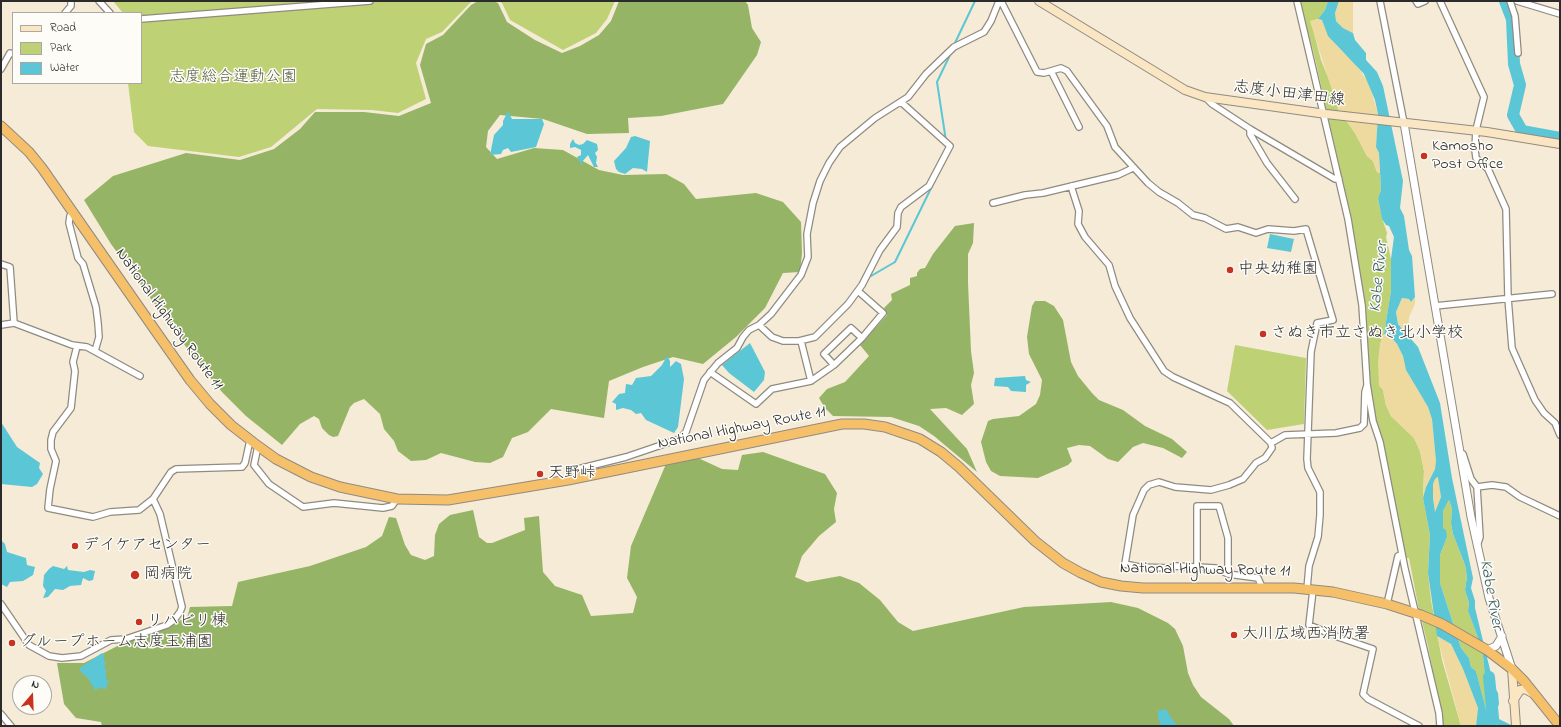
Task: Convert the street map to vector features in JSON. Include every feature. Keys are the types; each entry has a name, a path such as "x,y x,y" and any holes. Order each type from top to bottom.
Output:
{"highway":[{"name":"National Highway Route 11","path":"1,126 29,152 74,213 190,380 226,420 250,440 276,459 311,476 340,487 397,499 448,500 479,497 568,480 842,424 864,424 885,427 920,439 941,452 960,467 1035,541 1063,563 1081,574 1101,582 1143,588 1262,587 1310,590 1368,599 1388,604 1418,614 1460,634 1487,650 1512,669 1538,697 1560,726"}],"main road":[{"name":"志度小田津田線","path":"1039,1 1185,90 1205,97 1324,114 1476,130 1560,144"},
{"path":"1512,669 1513,702 1516,726"},
{"path":"1513,702 1517,694 1525,689 1538,697"}],"street":[{"path":"66,12 71,6 71,1"},
{"path":"99,1 109,12"},
{"path":"142,19 370,1"},
{"path":"1000,1 1037,72 1044,74 1061,68 1068,71 1107,126 1115,147 1133,168 1158,192 1178,203 1193,215 1205,218 1226,229 1238,227 1256,233 1268,229 1294,231 1306,228 1333,320 1317,323 1311,352 1307,464 1320,492 1320,515 1318,536 1309,566 1309,625 1373,649 1363,694 1368,699 1419,726"},
{"path":"568,480 570,472 574,470 626,457 679,439 686,432 704,380 718,363 738,348 743,337 750,330 759,325 780,303 806,266 808,257 807,234 813,203 820,181 829,163 850,138 875,118 901,102 954,47 984,32 1000,1"},
{"path":"1297,1 1340,179 1362,306 1367,384 1373,420 1380,442 1402,554 1418,614 1439,713 1440,726"},
{"path":"1380,1 1435,306 1458,449 1477,546 1490,598 1512,669"},
{"path":"1416,1 1418,4 1425,1"},
{"path":"1440,1 1484,97 1476,130 1474,150 1476,158 1488,169 1506,209 1508,298 1512,348 1535,400 1544,413 1555,423 1560,435"},
{"path":"1518,53 1513,2 1560,14"},
{"path":"1,69 10,53 12,54"},
{"path":"1051,71 1079,127"},
{"path":"1205,97 1212,104 1250,128 1335,179 1340,179"},
{"path":"759,325 772,337 783,340 801,341 815,336 858,291 880,250 897,227 898,213 901,207 929,186 950,146 901,102"},
{"path":"1250,128 1250,134 1266,162 1295,199"},
{"path":"993,203 1025,195 1043,194 1071,186 1118,176 1133,168"},
{"path":"1071,186 1080,211 1078,224 1085,237 1109,265 1115,286 1130,318 1164,371 1173,377 1230,403 1272,443"},
{"path":"74,213 70,216 69,223 78,258 83,264 98,323 99,337 95,351"},
{"path":"1,264 10,267 14,323"},
{"path":"710,372 756,404 772,389 811,381 834,365 862,338 883,313 858,291"},
{"path":"1435,306 1552,294"},
{"path":"1,325 14,323 95,351 122,368 140,376"},
{"path":"834,365 824,354 851,328 862,338"},
{"path":"801,341 811,381"},
{"path":"77,346 74,362 75,371 71,408 53,432 51,440 51,449 56,461 50,488 48,508 92,516 110,512 139,510 153,499 171,472 176,469 242,467 245,464 250,440"},
{"path":"1272,443 1285,435 1336,433 1360,428 1364,424 1365,392 1367,384"},
{"path":"1262,587 1258,578 1228,574 1216,568 1139,567 1125,564 1133,515 1144,490 1150,485 1159,482 1175,487 1210,490 1229,485 1243,479 1256,463 1265,458 1272,448 1272,443"},
{"path":"258,446 254,465 269,484 303,507 334,503 383,508 392,506 397,499"},
{"path":"1458,449 1462,453 1471,479 1477,487 1480,537 1477,546"},
{"path":"1477,487 1492,485 1506,487 1520,497 1560,516"},
{"path":"1,604 29,645 49,656 62,658 81,656 110,640 126,640 167,625 174,620 180,612 182,606 160,514 153,499"},
{"path":"1197,567 1197,506 1219,506 1228,538 1228,574"},
{"path":"1388,604 1398,556 1402,554"},
{"path":"1487,650 1496,646 1502,636"},
{"path":"1,714 11,726"}],"green space":[{"name":"志度総合運動公園","path":"113,1 472,1 442,32 426,39 416,63 426,99 398,113 372,110 317,109 271,147 239,157 148,146 134,132 128,84 142,84 142,12 122,12"},
{"path":"478,1 493,1 498,3 507,22 535,40 562,53 580,46 599,35 611,21 619,1 745,1 748,5 752,28 761,42 757,55 723,104 661,116 628,118 629,133 587,134 543,119 500,115 488,131 486,147 497,159 534,148 563,150 599,170 623,175 666,174 684,184 696,199 756,193 783,202 801,222 802,253 800,272 783,273 765,308 736,337 703,364 673,357 609,381 604,418 551,409 528,432 512,438 503,457 490,463 475,462 441,453 426,460 411,461 398,451 394,441 384,429 380,414 364,399 354,403 350,407 338,436 333,437 329,435 322,428 319,419 314,416 300,424 282,445 246,416 222,392 192,355 111,244 84,200 113,176 186,153 240,160 274,149 300,129 315,112 364,112 399,116 431,103 420,65 426,44 443,35 471,5"},
{"path":"498,1 615,1 607,19 596,33 563,50 510,20 502,3"},
{"path":"1299,1 1328,1 1325,10 1318,19 1311,21 1321,60 1334,92 1338,109 1355,133 1367,156 1373,161 1377,172 1380,173 1381,190 1378,198 1387,233 1386,237 1391,259 1391,291 1384,334 1380,344 1383,390 1386,405 1391,416 1414,438 1420,451 1424,471 1423,498 1430,535 1428,573 1431,600 1442,660 1461,726 1443,726 1409,558 1405,558 1375,421 1370,383 1365,304 1351,219 1314,54"},
{"path":"974,223 973,243 968,254 968,283 971,351 974,373 971,385 974,404 962,415 946,408 930,409 967,449 977,472 934,436 919,426 891,417 833,416 825,408 819,398 827,389 845,382 869,356 860,345 887,315 884,308 892,300 891,294 910,285 910,278 917,276 920,269 925,268 933,254 955,226"},
{"path":"1035,301 1045,301 1054,306 1063,320 1071,362 1078,376 1092,393 1099,400 1123,410 1145,426 1172,439 1187,452 1182,458 1163,448 1143,443 1133,447 1118,462 1108,459 1090,446 1079,445 1067,448 1072,461 1068,465 1038,478 1000,476 991,471 986,462 981,442 988,421 1019,416 1036,404 1040,395 1042,380 1029,354 1027,337 1032,306"},
{"path":"1235,345 1306,358 1304,424 1267,430 1227,391"},
{"path":"763,452 825,474 837,493 834,509 836,522 819,536 802,556 795,577 807,582 840,576 859,583 880,600 898,622 913,631 1024,607 1111,602 1138,608 1168,623 1175,629 1183,646 1188,673 1193,685 1201,697 1229,719 1234,726 102,726 101,722 76,718 64,704 57,663 84,663 141,634 187,618 190,607 232,606 238,582 310,566 366,547 382,536 389,517 396,518 405,545 411,555 425,560 434,556 435,535 439,524 450,515 473,510 479,537 487,543 492,543 525,530 524,518 539,516 543,572 555,586 582,595 591,616 633,613 637,597 627,578 631,546 666,464 696,457 722,469 738,470 742,455"},
{"path":"1449,500 1452,508 1451,523 1453,534 1465,565 1467,577 1465,590 1469,603 1468,611 1483,656 1485,677 1492,701 1490,718 1488,718 1476,671 1471,667 1469,658 1461,648 1440,583 1440,555 1447,537 1443,528 1443,511"}],"sand":[{"path":"1339,1 1353,1 1353,33 1343,28 1336,21 1335,13"},
{"path":"1318,19 1322,20 1336,45 1353,61 1369,83 1378,114 1376,147 1379,153 1380,173 1377,172 1373,161 1367,156 1355,133 1338,109 1310,21"},
{"path":"1415,297 1415,304 1409,317 1408,333 1398,324 1396,312 1402,298 1409,299 1411,302"},
{"path":"1384,334 1390,336 1397,344 1403,356 1406,370 1428,407 1432,419 1436,461 1435,469 1426,487 1423,498 1424,471 1420,451 1414,438 1391,416 1386,405 1383,390 1379,386 1378,361 1380,344"},
{"path":"1439,477 1441,497 1435,512 1433,484 1435,479"},
{"path":"1437,636 1451,644 1463,669 1478,708 1476,726 1461,726"}],"water":[{"path":"1328,1 1339,1 1335,13 1336,21 1343,28 1353,33 1355,40 1366,53 1366,60 1377,72 1383,86 1403,181 1400,208 1404,216 1409,250 1412,256 1415,297 1411,302 1409,299 1402,298 1396,312 1398,324 1418,347 1440,403 1452,478 1473,578 1471,588 1475,601 1475,608 1494,686 1498,693 1499,704 1496,713 1497,718 1513,726 1499,726 1495,724 1491,726 1476,726 1478,708 1463,669 1451,644 1437,636 1428,573 1430,535 1423,498 1426,487 1435,469 1436,461 1432,419 1428,407 1406,370 1403,356 1397,344 1390,336 1384,334 1391,291 1391,259 1394,237 1389,226 1386,225 1382,219 1378,198 1381,190 1379,153 1376,147 1378,114 1375,100 1364,74 1328,36 1322,20 1318,19 1325,10","holes":["1438,477 1441,497 1435,512 1433,484 1435,479","1449,500 1452,508 1451,523 1453,534 1465,565 1467,577 1465,590 1469,603 1468,611 1483,656 1485,677 1492,701 1490,718 1488,717 1476,671 1471,667 1469,658 1461,648 1440,583 1440,555 1447,537 1446,530 1443,528 1443,511"]},
{"path":"508,111 512,119 542,119 544,124 536,147 511,152 508,148 503,150 501,154 490,155 494,135 503,125 503,121"},
{"path":"635,136 650,141 647,172 642,169 633,168 625,174 619,172 616,169 614,161 626,148 631,137"},
{"path":"573,139 575,143 579,145 583,144 587,140 597,144 598,150 595,153 598,167 594,167 588,155 582,162 582,166 577,157 581,155 581,150 575,147 570,148 570,144"},
{"path":"1270,234 1294,239 1291,252 1267,248"},
{"path":"750,343 765,372 764,380 754,392 729,373 722,365"},
{"path":"667,356 670,361 670,367 676,361 681,364 684,379 678,427 674,433 646,420 641,413 636,414 631,410 623,408 616,410 616,404 612,402 619,394 625,393 626,384 632,385 636,378 651,376 662,365"},
{"path":"1025,376 1026,380 1031,382 1026,385 1026,392 1011,391 1008,387 994,386 995,378"},
{"path":"1,422 17,447 40,463 39,468 43,474 37,484 32,487 1,484"},
{"path":"1,540 5,544 7,552 26,558 27,565 35,567 33,575 23,581 10,582 7,587 1,584"},
{"path":"53,566 64,569 67,566 68,570 84,572 90,570 95,571 93,580 89,581 83,578 81,585 70,586 63,590 55,589 48,597 43,598 46,591 43,586 44,575"},
{"path":"102,653 106,663 104,667 106,670 106,679 109,681 105,690 102,687 95,690 88,678 80,671 80,668"},
{"path":"1166,709 1178,726 1161,726 1158,718 1158,711"}],"waterway":[{"path":"954,45 975,1"},
{"path":"1505,1 1512,19 1514,64 1520,85 1513,115 1522,131 1560,138"},
{"path":"946,141 937,82 950,55"},
{"path":"871,276 895,262 936,178"},
{"name":"Kabe River","path":"1488,726 1493,718 1489,677"}],"place":[{"name":"Kamosho Post Office","path":"1424,156"},
{"name":"中央幼稚園","path":"1230,270"},
{"name":"さぬき市立さぬき北小学校","path":"1263,334"},
{"name":"天野峠","path":"540,474"},
{"name":"デイケアセンター","path":"75,546"},
{"name":"岡病院","path":"135,575"},
{"name":"リハビリ棟","path":"139,622"},
{"name":"大川広域西消防署","path":"1234,635"},
{"name":"グループホーム志度玉浦園","path":"12,643"}]}
